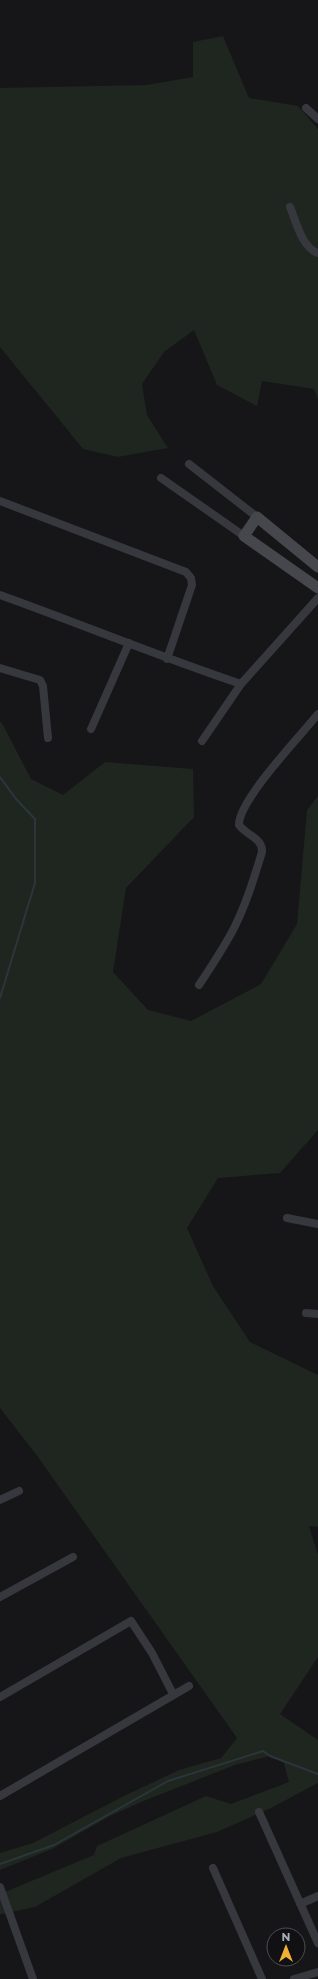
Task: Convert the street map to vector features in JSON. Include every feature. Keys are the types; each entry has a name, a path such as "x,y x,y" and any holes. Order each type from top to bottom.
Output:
{"street":[{"path":"306,108 318,118"},
{"path":"290,207 305,242 311,251 318,253"},
{"path":"189,464 318,567"},
{"path":"161,478 318,588"},
{"path":"0,501 186,572 191,578 192,585 167,659"},
{"path":"244,536 257,518"},
{"path":"0,595 129,643 167,659 241,684"},
{"path":"202,741 241,684 318,598"},
{"path":"92,729 129,643"},
{"path":"0,668 40,680 43,686 48,738"},
{"path":"199,985 234,929 262,852 262,847 259,842 239,825 241,815 260,783 318,714"},
{"path":"287,1218 318,1224"},
{"path":"306,1312 318,1314"},
{"path":"0,1500 19,1491"},
{"path":"0,1597 73,1557"},
{"path":"0,1697 132,1621 152,1653 172,1692"},
{"path":"0,1796 189,1686"},
{"path":"259,1812 318,1943"},
{"path":"213,1868 262,1979"},
{"path":"0,1887 33,1979"},
{"path":"300,1904 318,1896"},
{"path":"294,1979 318,1972"}],"shaded area":[{"path":"223,36 249,98 298,106 318,129 318,400 314,389 262,381 257,406 217,385 194,330 164,352 142,384 147,415 168,448 118,457 83,449 0,347 0,88 147,85 193,77 193,42"},
{"path":"0,722 2,723 31,779 63,795 105,762 193,769 194,817 126,888 113,972 148,1010 191,1021 261,984 297,924 307,810 318,796 318,1130 280,1173 218,1178 187,1228 213,1286 250,1342 318,1375 318,1527 309,1526 318,1555 318,1657 280,1714 318,1740 318,1783 271,1808 217,1832 121,1858 35,1907 2,1914 0,1914 0,1894 94,1855 97,1846 206,1796 231,1804 289,1782 284,1763 270,1756 235,1765 146,1800 110,1816 52,1849 0,1870 0,1853 33,1843 122,1797 179,1770 221,1758 237,1738 38,1457 0,1408"}],"waterway":[{"path":"0,777 16,799 35,819 35,883 0,998"},
{"path":"0,1864 54,1845 168,1781 263,1751 270,1756 318,1774"}]}
